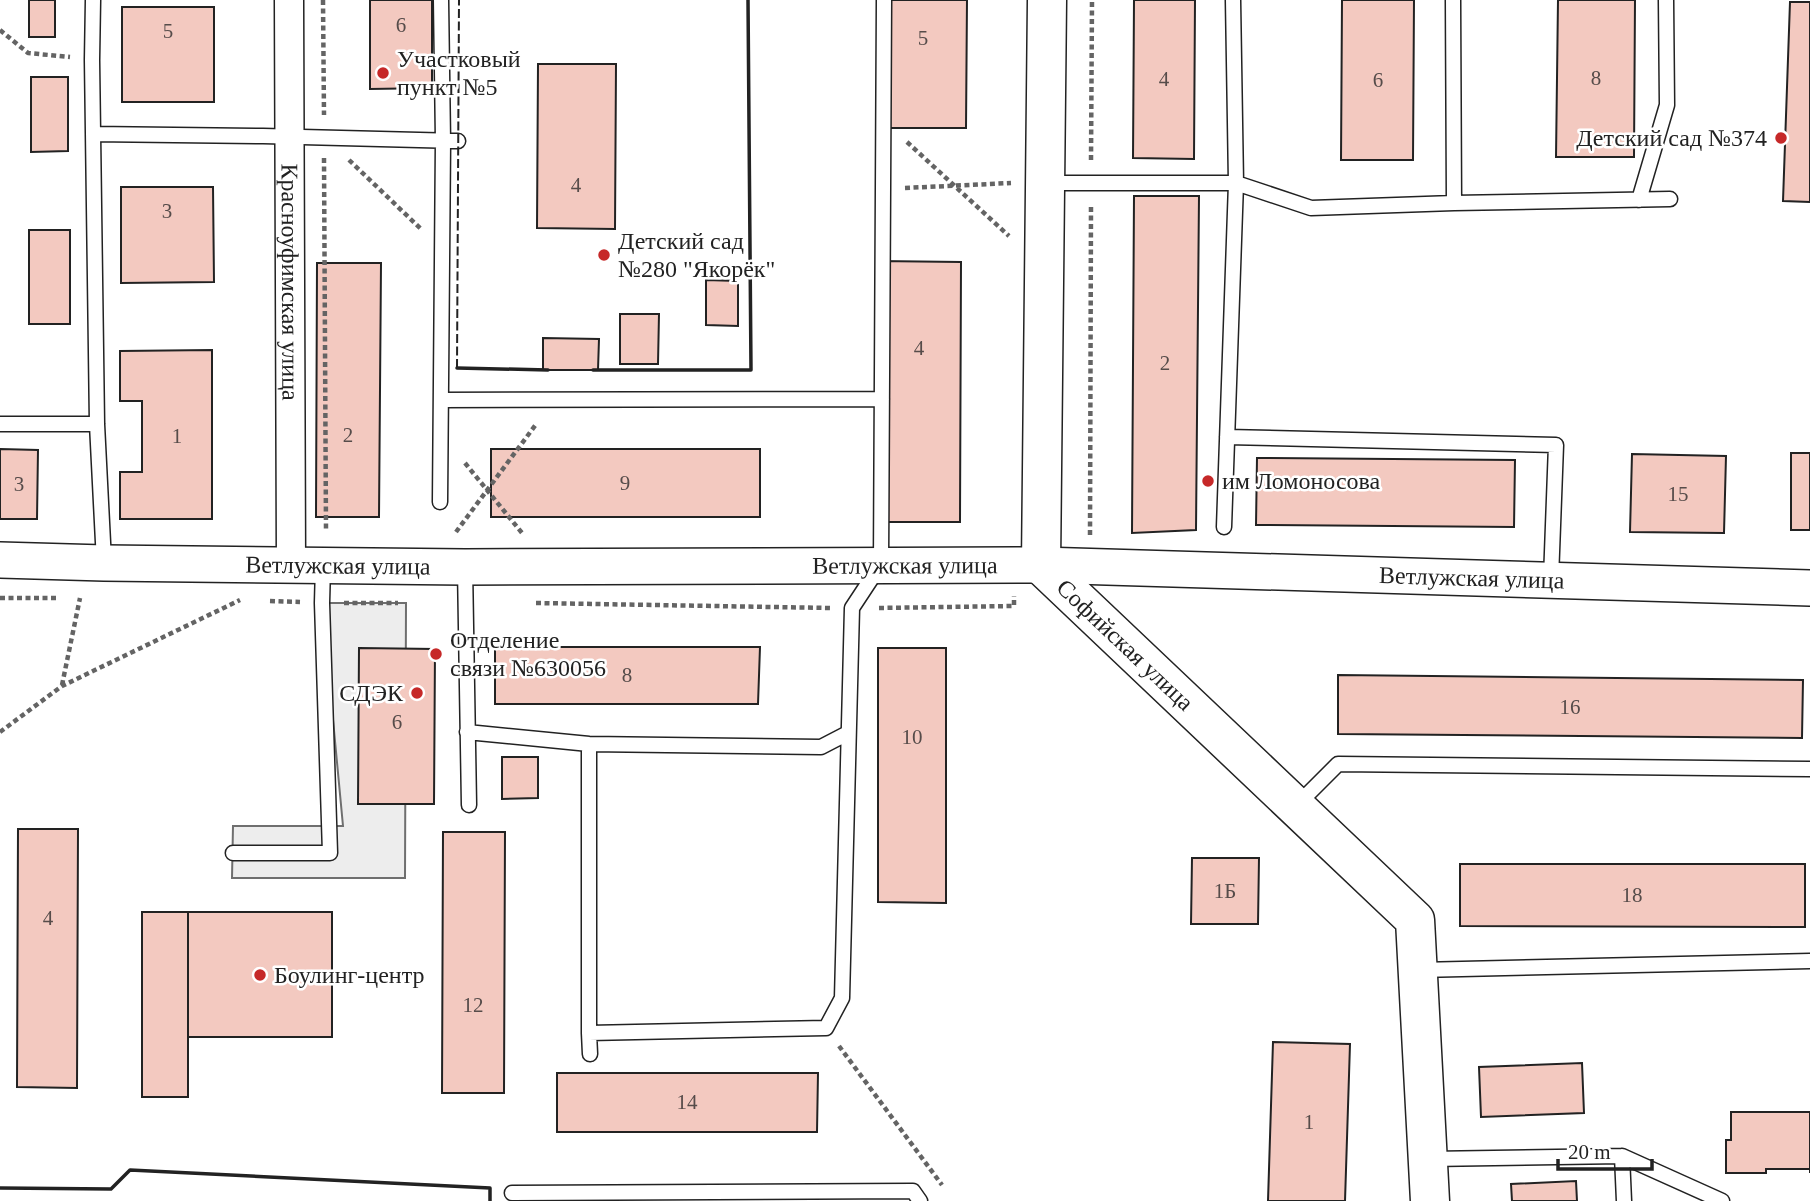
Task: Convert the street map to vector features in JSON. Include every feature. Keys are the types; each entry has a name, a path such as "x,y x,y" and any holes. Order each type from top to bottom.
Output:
{"main road":[{"name":"Софийская улица","path":"1047,0 1031,183 1041,565 1415,920 1430,1201"}],"street":[{"name":"Красноуфимская улица","path":"289,0 290,136 307,564"},
{"name":"Ветлужская улица","path":"0,560 465,567 1041,565 1810,588"}],"lane":[{"path":"93,0 97,424 104,563"},
{"path":"440,502 443,141 441,0"},
{"path":"589,1033 826,1028 842,998 852,608 881,564 884,0"},
{"path":"1224,527 1236,183 1233,0"},
{"path":"1453,0 1454,203"},
{"path":"1639,200 1667,106 1666,0"},
{"path":"93,134 458,141"},
{"path":"1031,183 1236,183 1311,208 1670,199"},
{"path":"441,400 882,399"},
{"path":"0,424 97,424"},
{"path":"1227,437 1556,444 1551,580"},
{"path":"233,853 330,853 321,603 307,564"},
{"path":"465,567 469,805"},
{"path":"467,732 589,744 821,747 848,733"},
{"path":"589,744 590,1054"},
{"path":"1296,807 1338,764 1810,769"},
{"path":"1417,970 1810,961"},
{"path":"1622,1156 1624,1201"},
{"path":"1428,1159 1622,1156 1722,1201"},
{"path":"512,1193 740,1196 914,1191 920,1201"}],"path":[{"path":"323,0 326,530"},
{"path":"1091,166 1092,0"},
{"path":"0,30 28,53 92,60"},
{"path":"883,120 1017,243"},
{"path":"324,137 442,249"},
{"path":"883,189 1031,183"},
{"path":"1090,566 1091,193"},
{"path":"456,532 554,399"},
{"path":"441,435 522,533"},
{"path":"0,597 66,598"},
{"path":"62,686 80,598 93,598"},
{"path":"0,732 62,686 240,600 229,600"},
{"path":"267,601 400,603"},
{"path":"535,603 852,608 1014,606"},
{"path":"826,1028 942,1185"}],"shaded area":[{"path":"322,603 406,603 405,878 232,878 233,826 343,826"}],"building":[{"path":"29,0 55,0 55,37 29,37"},
{"path":"370,0 432,0 432,88 370,89"},
{"path":"880,0 967,0 966,128 879,128"},
{"path":"1134,0 1195,0 1194,159 1133,158"},
{"path":"1342,0 1414,0 1413,160 1341,160"},
{"path":"1558,0 1635,0 1634,157 1556,157"},
{"path":"1790,2 1810,2 1810,202 1783,201"},
{"path":"122,7 214,7 214,102 122,102"},
{"path":"538,64 616,64 615,229 537,228"},
{"path":"31,77 68,77 68,151 31,152"},
{"path":"121,187 213,187 214,282 121,283"},
{"path":"1134,196 1199,196 1196,530 1132,533"},
{"path":"29,230 70,230 70,324 29,324"},
{"path":"878,261 961,262 960,522 876,522"},
{"path":"317,263 381,263 379,517 316,517"},
{"path":"706,280 738,281 738,326 706,325"},
{"path":"620,314 659,314 658,364 620,364"},
{"path":"543,338 599,339 598,370 543,370"},
{"path":"212,350 212,519 120,519 120,472 142,472 142,401 120,401 120,351"},
{"path":"0,449 38,450 37,519 0,519"},
{"path":"491,449 760,449 760,517 491,517"},
{"path":"1791,453 1810,453 1810,530 1791,530"},
{"path":"1632,454 1726,456 1724,533 1630,532"},
{"path":"1257,458 1515,460 1514,527 1256,525"},
{"path":"495,647 760,647 758,704 495,704"},
{"path":"359,648 435,649 434,804 358,804"},
{"path":"878,648 946,648 946,903 878,902"},
{"path":"1338,675 1803,680 1802,738 1338,734"},
{"path":"502,757 538,757 538,798 502,799"},
{"path":"18,829 78,829 77,1088 17,1087"},
{"path":"443,832 505,832 504,1093 442,1093"},
{"path":"1192,858 1259,858 1258,924 1191,924"},
{"path":"1460,864 1805,864 1805,927 1460,926"},
{"path":"142,912 188,912 188,1097 142,1097"},
{"name":"Боулинг-центр","path":"188,912 332,912 332,1037 188,1037"},
{"path":"1273,1042 1350,1044 1345,1201 1268,1201"},
{"path":"1582,1063 1584,1113 1481,1117 1479,1067"},
{"path":"557,1073 818,1073 817,1132 557,1132"},
{"path":"1731,1112 1810,1112 1810,1169 1726,1173 1726,1140 1731,1140"},
{"path":"1576,1181 1577,1201 1512,1201 1511,1184"}],"fence":[{"path":"457,368 459,0"}],"wall":[{"path":"593,370 751,370 748,0"},
{"path":"457,368 548,370"},
{"path":"0,1188 111,1189 130,1170 490,1188 490,1201"}],"place":[{"name":"Участковый пункт №5","path":"383,73"},
{"name":"Детский сад №374","path":"1781,138"},
{"name":"Детский сад №280 \"Якорёк\"","path":"604,255"},
{"name":"им Ломоносова","path":"1208,481"},
{"name":"Отделение связи №630056","path":"436,654"},
{"name":"СДЭК","path":"417,693"},
{"name":"Боулинг-центр","path":"260,975"}]}
